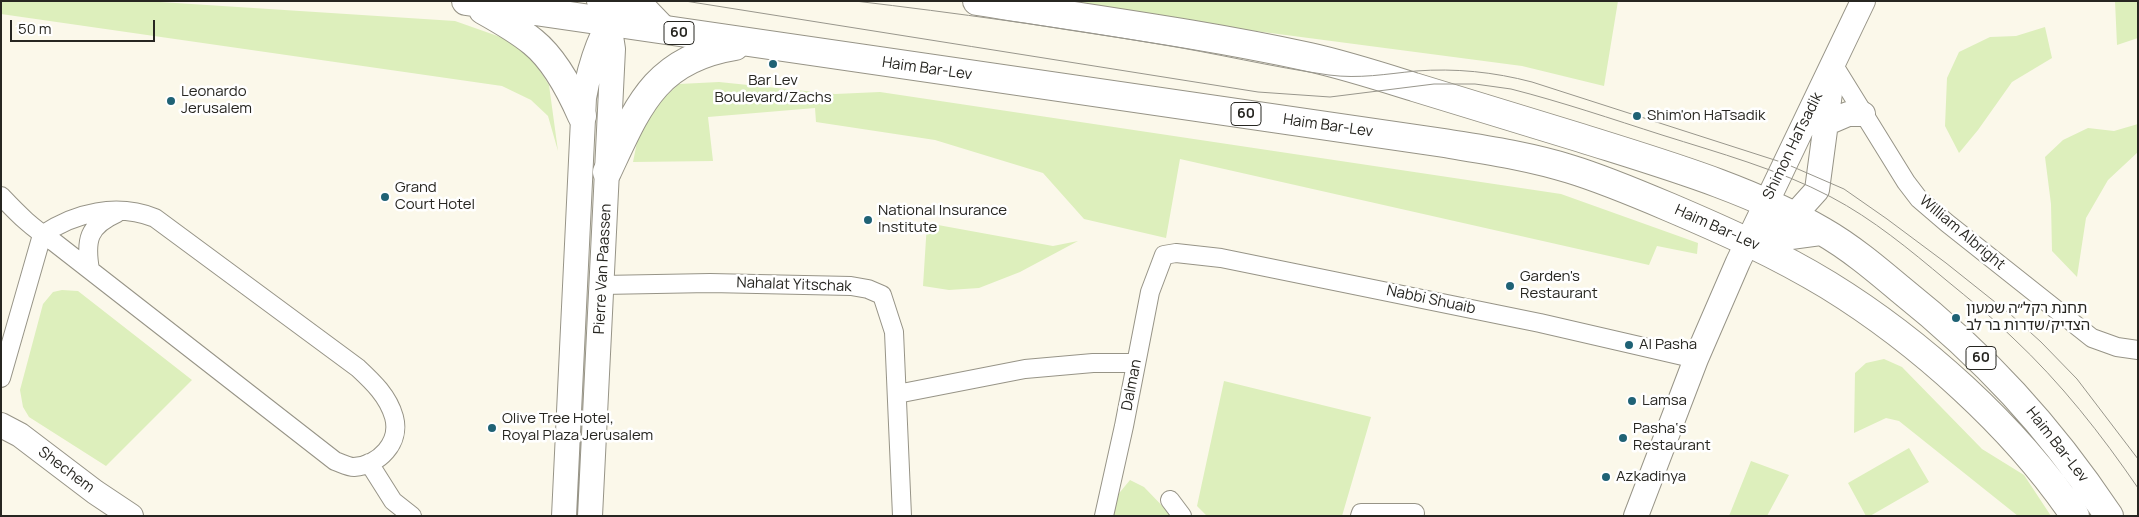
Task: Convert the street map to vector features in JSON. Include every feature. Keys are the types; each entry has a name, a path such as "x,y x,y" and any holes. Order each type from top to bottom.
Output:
{"highway":[{"name":"Haim Bar-Lev","path":"467,1 538,12 604,12 667,32 1444,142 1507,153 1570,169 1744,234 1863,308 1931,361 1976,402 2020,446 2048,478 2075,516"},
{"path":"467,1 514,27 535,43 562,78 582,116"},
{"name":"Haim Bar-Lev","path":"977,1 1208,38 1312,58 1381,76 1657,162 1765,203 1822,231 1865,261 1909,295 1987,364 2045,428 2109,516"},
{"path":"607,172 644,99 665,74 687,60 713,50 750,43"},
{"path":"1744,234 1822,231"}],"street":[{"path":"538,12 572,1"},
{"name":"Pierre Van Paassen","path":"564,516 584,98 604,12 625,1"},
{"path":"638,1 667,32"},
{"name":"Shimon HaTsadik","path":"1636,516 1744,234 1765,203 1863,1"},
{"name":"Pierre Van Paassen","path":"590,516 613,49 604,12"},
{"name":"Shimon HaTsadik","path":"1744,234 1791,215 1805,205 1818,190 1833,64"},
{"name":"William Albright","path":"1833,64 1906,182 1919,199 1947,224 2092,338 2117,347 2138,350"},
{"path":"1826,123 1848,114 1863,114"},
{"path":"1,196 31,228 42,235 90,270 335,461 352,467 369,463 386,452 394,436 394,418 386,398 372,380 155,218 140,212 122,210 89,213 55,226 42,235 1,378"},
{"path":"90,270 86,250 89,238 97,225 122,210"},
{"name":"Nabbi Shuaib","path":"1164,255 1176,253 1221,258 1540,323 1696,359"},
{"name":"Dalman","path":"1104,516 1150,292 1164,255"},
{"name":"Nahalat Yitschak","path":"602,285 710,283 851,286 868,289 882,295 892,324 902,516"},
{"path":"897,394 1025,369 1093,363 1136,362"},
{"name":"Shechem","path":"1,425 20,435 94,492 130,516"},
{"path":"369,463 394,501 412,516"},
{"path":"1170,500 1182,516"},
{"path":"1360,516 1361,513 1415,513"}],"green space":[{"path":"1,1 145,1 455,21 506,39 533,60 549,85 558,151 548,116 531,100 502,86 1,14"},
{"path":"1081,1 1618,1 1604,86 1522,66 1080,8"},
{"path":"2115,1 2138,1 2138,38 2117,45"},
{"path":"2045,27 2052,58 2012,82 1959,153 1945,126 1947,78 1959,52 1990,37 2016,36"},
{"path":"719,82 835,94 880,92 1561,194 1698,243 1697,254 1657,246 1649,265 1180,159 1166,238 1084,219 1043,173 935,140 816,122 815,108 708,117 713,161 633,162 639,132 656,105 679,84"},
{"path":"2138,124 2138,152 2108,180 2086,218 2077,277 2052,251 2051,204 2045,157 2063,140 2088,128 2114,131"},
{"path":"927,223 1053,246 1078,241 1020,272 979,288 949,290 923,286"},
{"path":"62,290 78,291 192,380 106,466 29,417 23,407 20,390 43,304 53,292"},
{"path":"1884,359 1902,367 1982,449 2024,475 2051,516 2018,516 1899,421 1886,418 1854,433 1855,373 1866,363"},
{"path":"1224,381 1371,417 1342,516 1207,516 1197,506"},
{"path":"1909,448 1929,482 1870,516 1866,516 1848,483"},
{"path":"1751,461 1789,475 1767,516 1729,516"},
{"path":"1130,480 1144,487 1172,516 1108,516 1111,503"}],"tram line":[{"path":"685,1 1258,92 1330,97 1434,84 1475,84 1511,89 1549,99 1748,162 1811,187 1862,215 1891,235 1972,301 2031,355 2064,391 2110,448 2138,488"},
{"path":"855,1 969,15 1082,32 1329,75 1362,76 1445,70 1503,76 1532,82 1784,163 1844,189 1946,263 2010,314 2077,379 2138,459"}],"place":[{"name":"Bar Lev Boulevard/Zachs","path":"773,64"},
{"name":"Leonardo Jerusalem","path":"171,101"},
{"name":"Shim'on HaTsadik","path":"1637,116"},
{"name":"Grand Court Hotel","path":"385,197"},
{"name":"National Insurance Institute","path":"868,220"},
{"name":"Garden's Restaurant","path":"1510,286"},
{"name":"תחנת רקל״ה שמעון הצדיק/שדרות בר לב","path":"1956,318"},
{"name":"Al Pasha","path":"1629,345"},
{"name":"Lamsa","path":"1632,401"},
{"name":"Olive Tree Hotel, Royal Plaza Jerusalem","path":"492,428"},
{"name":"Pasha‘s Restaurant","path":"1623,438"},
{"name":"Azkadinya","path":"1606,477"}]}
